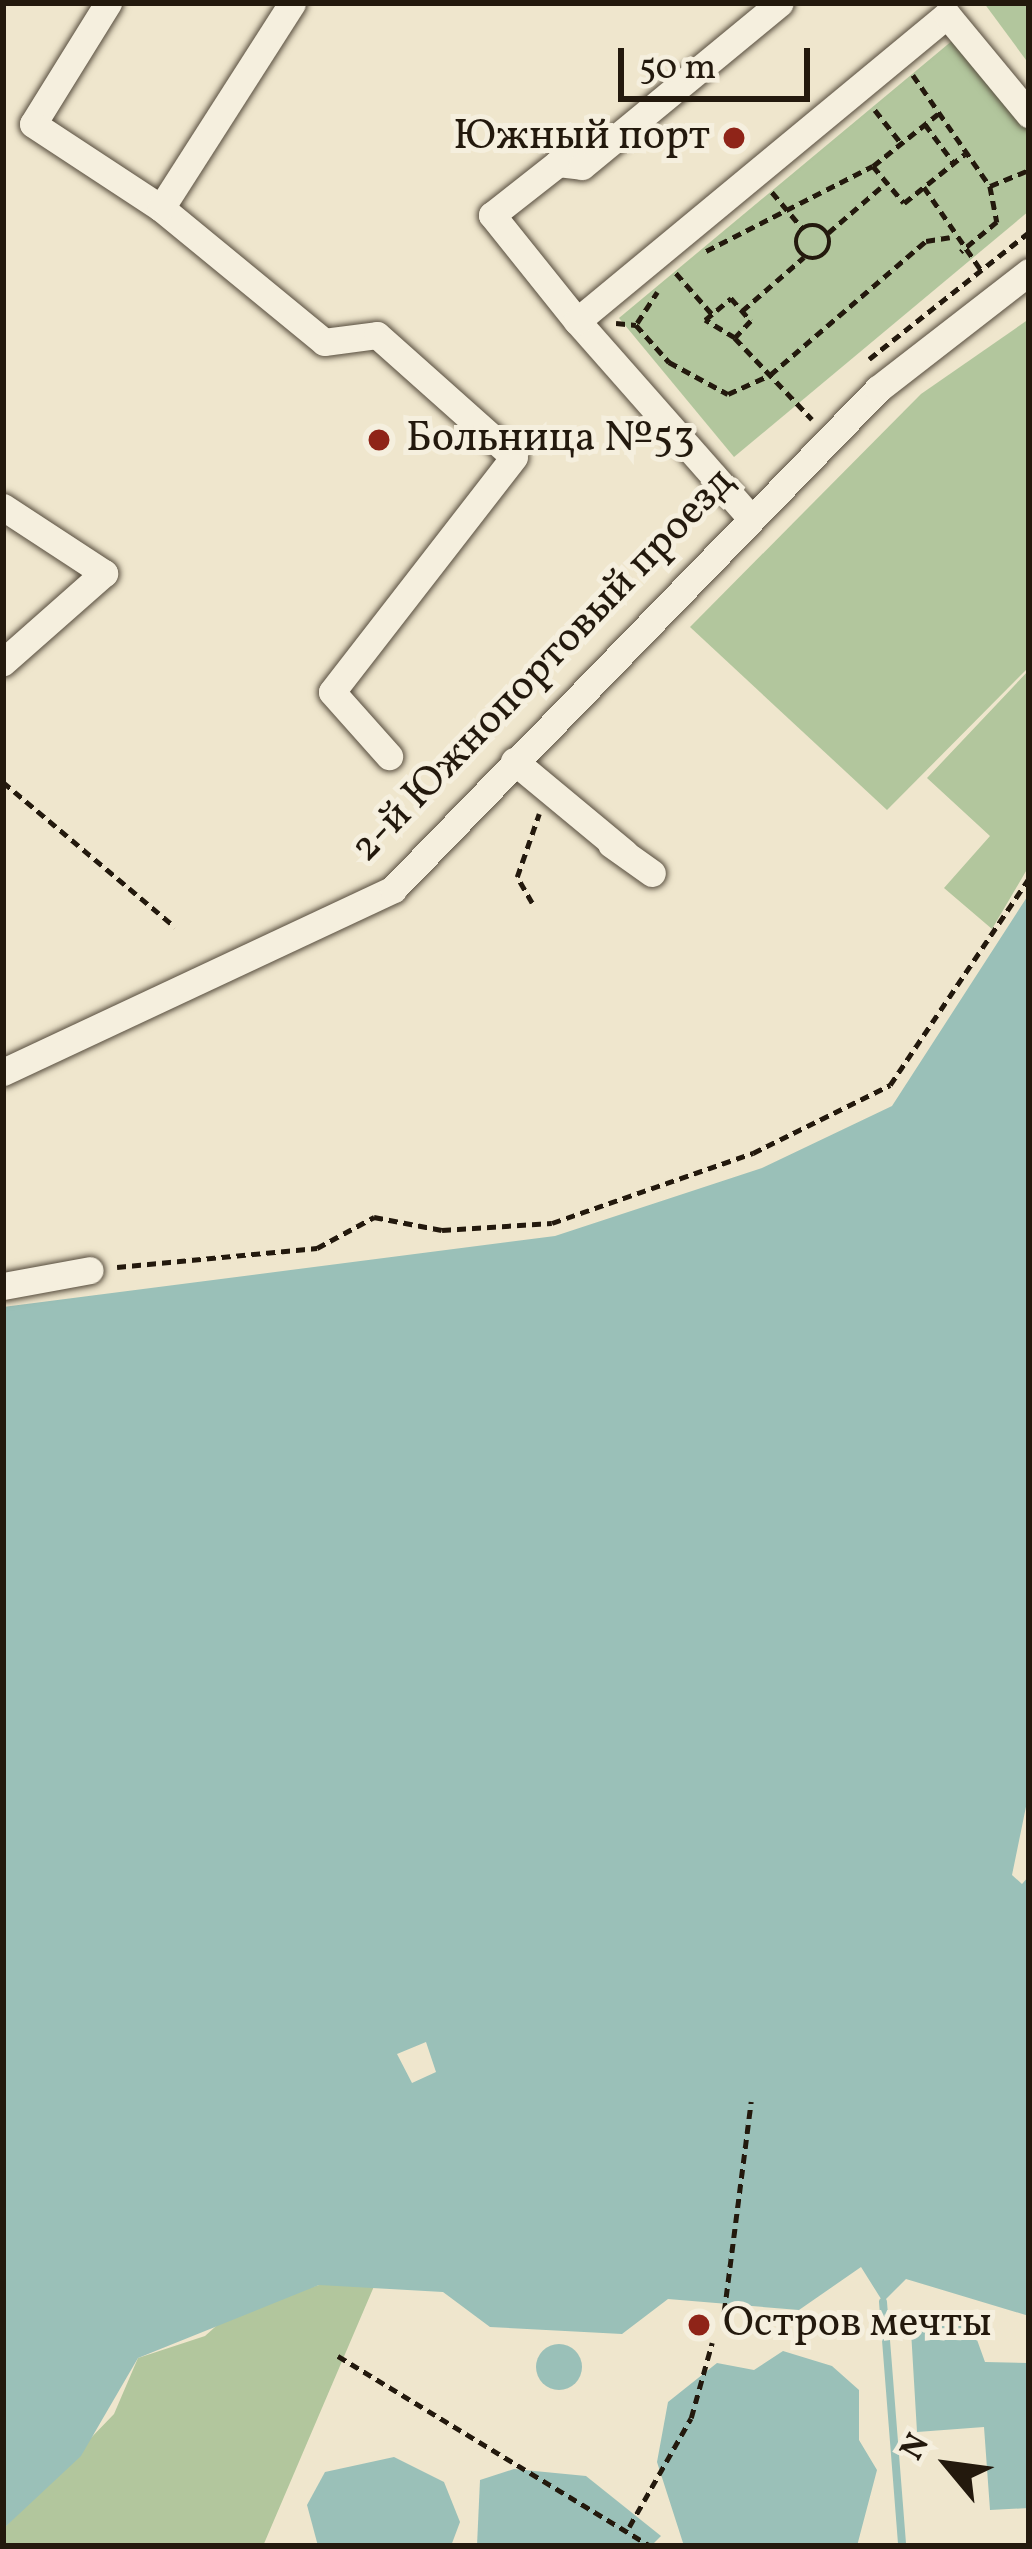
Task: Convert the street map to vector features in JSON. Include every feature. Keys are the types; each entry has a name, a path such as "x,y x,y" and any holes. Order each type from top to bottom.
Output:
{"street":[{"path":"108,3 33,124 161,208 324,342 377,335 514,457 332,692 389,756"},
{"path":"161,208 292,3"},
{"path":"749,516 578,321 492,214 558,163 582,166 780,3"},
{"path":"578,321 898,56 943,9 1029,114"},
{"name":"2-й Южнопортовый проезд","path":"3,1072 393,889 749,516 878,389 1029,272"},
{"path":"3,507 104,572 3,662"},
{"path":"514,761 546,792 652,873"},
{"path":"3,1286 90,1270"}],"path":[{"path":"898,56 990,186 998,222 961,252"},
{"path":"859,89 901,143"},
{"path":"938,114 873,166 784,206 686,262 637,325 669,362 728,394 770,375 926,241 950,237"},
{"path":"925,124 954,163"},
{"path":"873,166 904,203 966,153"},
{"path":"990,186 1029,170"},
{"path":"756,173 803,229 804,257"},
{"path":"742,311 804,257 825,254 827,233 887,182"},
{"path":"924,187 950,237 981,270"},
{"path":"803,229 827,233"},
{"path":"674,272 712,314 720,338 735,338 751,322 731,298 712,314"},
{"path":"735,338 812,419"},
{"path":"4,784 175,927"},
{"path":"532,903 517,877 546,792"},
{"path":"90,1270 317,1248 374,1216 442,1230 552,1223 753,1153 890,1085 1029,878"},
{"path":"724,2312 751,2102"},
{"path":"628,2527 691,2418 712,2342"},
{"path":"338,2356 628,2527 650,2546"}],"green space":[{"path":"984,3 1029,3 1029,64"},
{"path":"953,40 1029,131 1029,211 734,457 619,318"},
{"path":"1029,319 1029,667 887,810 690,627 921,394"},
{"path":"1029,670 1029,866 992,929 944,888 990,836 927,778"},
{"path":"375,2284 263,2546 3,2546 3,2529 114,2414 138,2358 205,2336 233,2311 319,2285"}],"water":[{"path":"1029,894 1029,1792 1012,1875 1022,1884 1029,1876 1029,2316 906,2279 883,2302 861,2267 799,2310 668,2299 622,2334 490,2327 443,2292 319,2285 138,2358 81,2456 3,2529 3,1307 555,1236 762,1168 892,1106","holes":["426,2042 436,2072 412,2083 397,2054"]},
{"path":"967,2312 985,2362 1029,2363 1029,2508 990,2510 984,2427 917,2432 910,2314"},
{"path":"559,2344 575,2351 582,2367 575,2383 559,2390 543,2383 536,2367 543,2351"},
{"path":"783,2351 832,2366 859,2390 859,2440 877,2470 857,2546 684,2546 657,2462 668,2402 717,2363 754,2370"},
{"path":"394,2457 444,2482 460,2522 451,2546 318,2546 307,2505 325,2472"},
{"path":"514,2469 586,2476 661,2536 651,2546 477,2546 480,2480"}],"waterway":[{"path":"883,2302 902,2546"}],"place":[{"name":"Южный порт","path":"734,138"},
{"name":"Больница №53","path":"379,440"},
{"name":"Остров мечты","path":"699,2325"}]}
